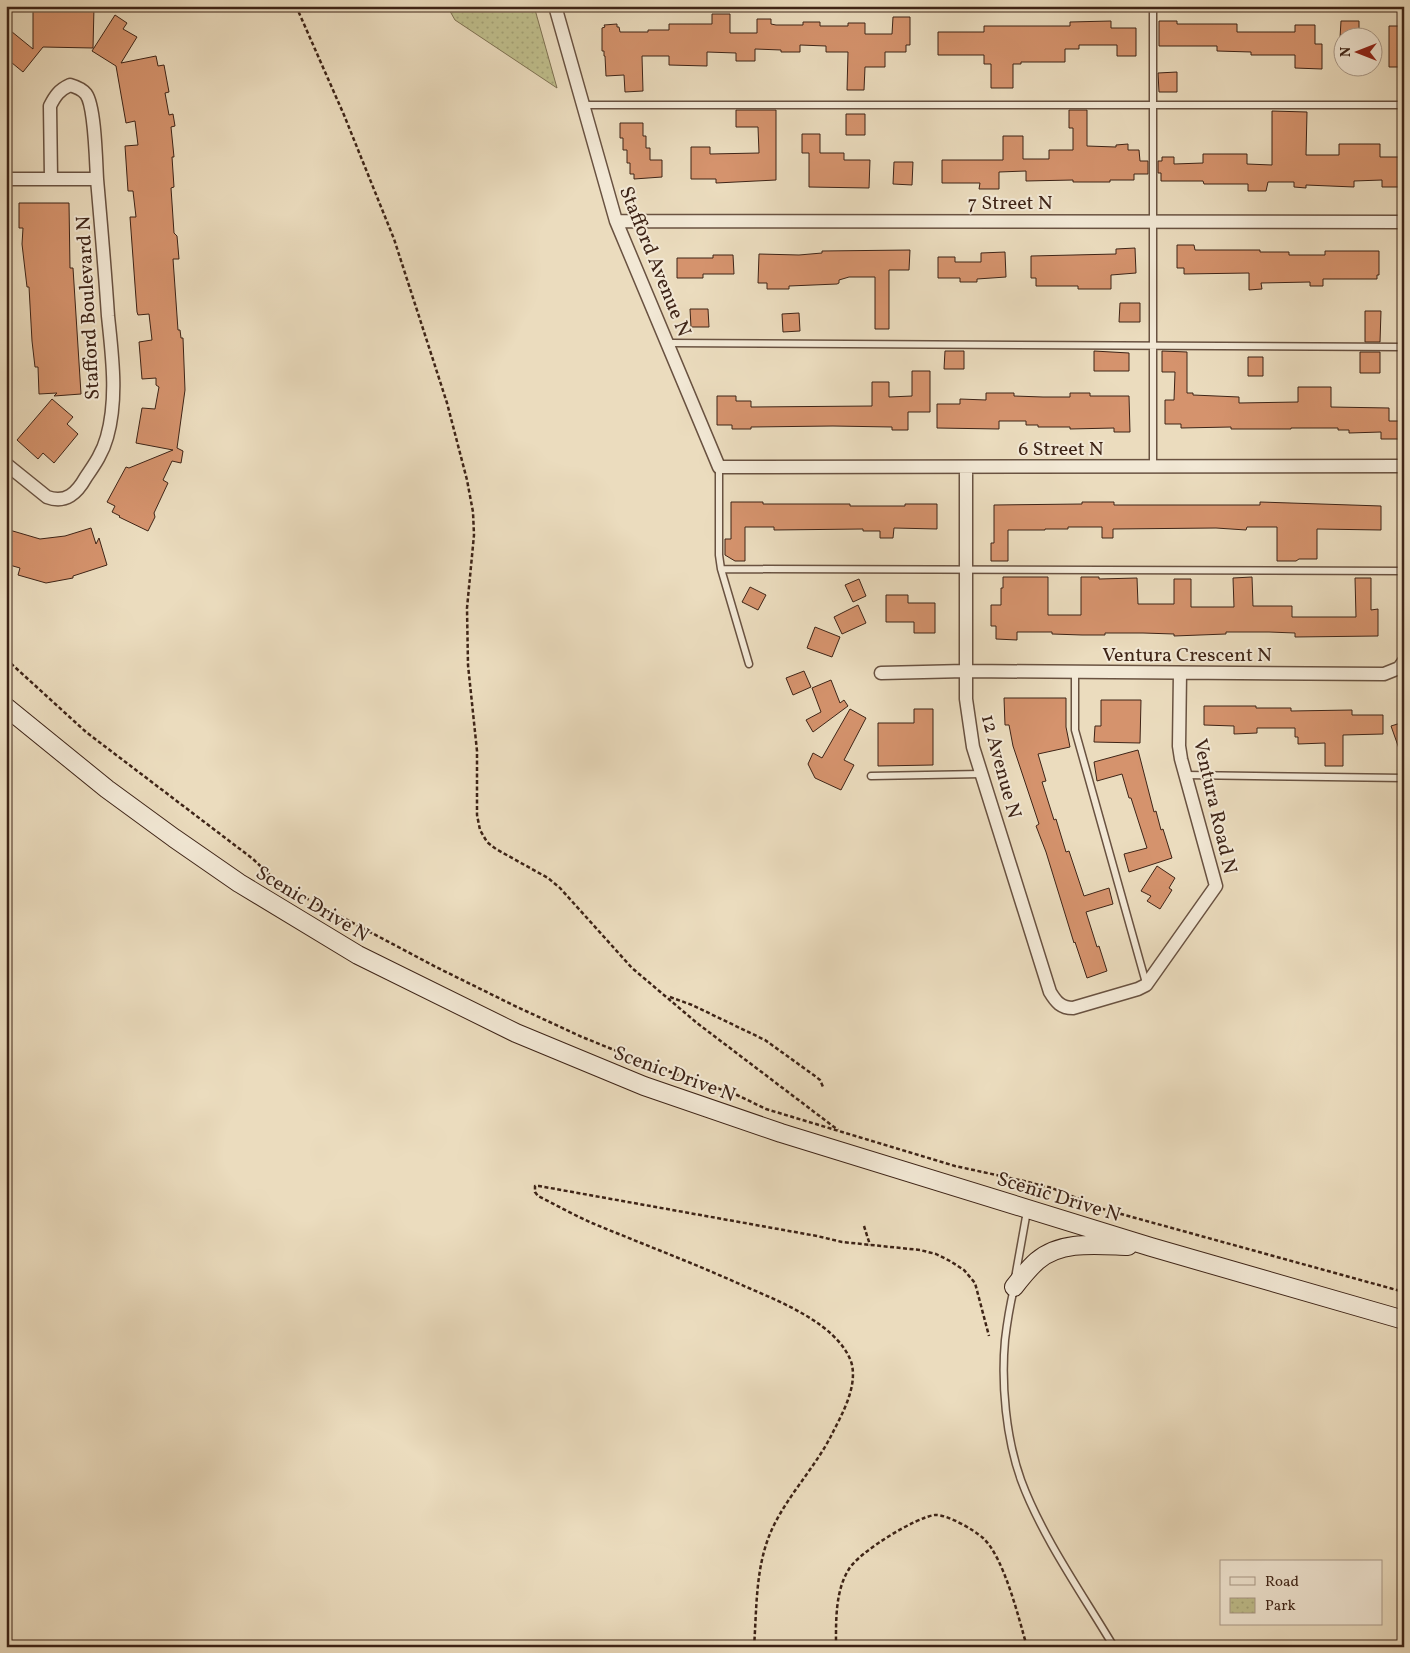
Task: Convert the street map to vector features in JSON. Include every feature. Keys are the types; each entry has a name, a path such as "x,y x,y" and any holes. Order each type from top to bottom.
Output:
{"main road":[{"name":"Scenic Drive N","path":"6,707 107,789 239,883 358,955 516,1034 635,1082 781,1133 1151,1247 1404,1320"},
{"path":"1014,1287 1039,1260 1065,1248 1094,1245 1151,1247"}],"street":[{"name":"Stafford Avenue N","path":"555,6 616,221 719,468"},
{"name":"Stafford Boulevard N","path":"6,464 47,497 55,500 68,498 81,487 101,454 112,414 113,376 92,108 88,96 79,87 70,85 62,89 54,97 50,106 51,178"},
{"path":"6,179 97,179"},
{"name":"7 Street N","path":"616,221 1404,222"},
{"name":"6 Street N","path":"719,468 1404,466"},
{"name":"12 Avenue N","path":"966,467 965,671 968,722 973,747 1050,992 1060,1005 1066,1008 1073,1008 1138,990 1146,985"},
{"name":"Ventura Crescent N","path":"881,673 965,671 1384,674 1399,668 1404,661"},
{"name":"Ventura Road N","path":"1146,985 1216,886 1185,775 1179,746 1180,673"}],"lane":[{"path":"1153,6 1153,466"},
{"path":"583,105 1404,105"},
{"path":"668,343 1404,346"},
{"path":"719,468 719,555 721,570 749,664"},
{"path":"721,570 1404,571"},
{"path":"1075,673 1075,730 1146,985"},
{"path":"871,776 982,774"},
{"path":"1185,775 1404,778"},
{"path":"1028,1208 1007,1321 1004,1366 1007,1418 1014,1456 1027,1494 1046,1534 1114,1647"}],"path":[{"path":"296,6 344,115 394,239 447,403 467,480 473,512 474,535 467,608 468,665 477,751 477,815 480,830 487,842 496,849 548,878 560,888 632,968 697,1023 840,1132"},
{"path":"6,659 86,732 254,859 274,879 436,967 582,1037 659,1068 737,1095 766,1109 840,1132 955,1166 1024,1180 1052,1188 1103,1208 1404,1292"},
{"path":"666,996 692,1005 765,1040 815,1076 823,1086"},
{"path":"754,1647 760,1565 773,1527 823,1450 844,1408 849,1394 852,1373 852,1364 846,1351 832,1335 802,1313 716,1274 591,1222 538,1196 535,1192 535,1186 842,1242 920,1250 936,1254 964,1270 975,1283 989,1336"},
{"path":"864,1226 870,1245"},
{"path":"836,1647 838,1609 842,1585 850,1568 864,1553 914,1522 936,1515 949,1518 983,1538 994,1554 1012,1593 1027,1647"}],"green space":[{"path":"447,6 534,6 557,88 455,20"}],"building":[{"path":"33,6 94,7 93,48 43,47 23,72 6,58 6,27 33,49"},
{"path":"712,14 730,14 730,33 757,33 757,19 771,19 771,24 776,25 803,25 803,22 820,22 820,26 848,26 848,23 865,23 865,34 892,34 893,17 910,17 910,45 906,45 906,52 885,52 885,67 865,67 864,90 847,90 848,52 826,52 826,46 800,45 800,52 755,49 755,61 736,61 736,53 707,52 707,66 669,65 669,56 642,56 643,91 625,92 624,75 606,76 605,56 604,51 602,51 602,28 605,27 604,25 617,24 620,32 669,30 669,24 712,24"},
{"path":"115,15 127,23 123,29 137,37 121,63 156,56 158,66 164,65 169,92 165,93 169,115 173,114 175,126 171,127 174,187 171,188 174,233 177,236 179,259 173,259 178,330 180,330 181,338 183,338 185,390 177,448 183,451 181,463 172,461 163,480 168,483 148,531 119,517 112,512 115,506 107,502 126,467 129,468 173,450 136,443 142,408 155,409 159,387 156,385 156,378 142,379 139,342 152,340 149,314 138,315 137,312 130,217 136,217 133,191 128,191 125,146 138,145 135,121 126,123 116,66 92,51"},
{"path":"1111,21 1111,28 1136,28 1136,56 1117,56 1117,45 1079,45 1079,49 1065,49 1065,62 1021,62 1021,64 1013,64 1013,88 991,88 991,64 984,64 984,55 938,55 938,32 984,32 984,26 1070,26 1070,22"},
{"path":"1159,21 1177,21 1177,24 1237,24 1237,32 1295,32 1295,25 1315,25 1315,44 1322,44 1322,69 1295,68 1295,55 1251,55 1251,52 1217,51 1217,46 1159,46"},
{"path":"1341,21 1359,21 1359,28 1341,28"},
{"path":"1389,26 1404,26 1404,67 1389,67"},
{"path":"1177,72 1177,92 1159,92 1158,73"},
{"path":"736,110 776,110 776,180 716,183 716,179 691,179 691,147 710,147 710,154 759,153 758,127 736,127"},
{"path":"1069,110 1087,110 1087,146 1116,147 1116,145 1128,144 1128,150 1139,150 1140,161 1148,161 1148,174 1134,174 1134,180 1073,182 1073,180 1026,181 1026,171 999,172 999,189 979,189 980,183 942,183 942,160 1003,160 1003,136 1023,136 1023,159 1049,159 1049,150 1073,150 1073,128 1069,128"},
{"path":"1272,111 1307,112 1306,155 1339,155 1339,144 1380,144 1380,157 1400,157 1400,187 1382,187 1382,180 1354,181 1354,187 1306,185 1306,188 1294,187 1294,182 1268,182 1266,191 1248,191 1248,184 1204,184 1203,181 1161,181 1161,173 1158,173 1158,161 1162,161 1162,157 1174,157 1174,164 1203,163 1203,154 1247,154 1247,164 1272,165"},
{"path":"846,114 865,114 865,135 846,135"},
{"path":"620,123 643,123 643,136 646,136 646,148 650,148 650,160 662,160 662,177 634,179 634,174 630,174 630,163 627,163 627,150 623,150 623,138 620,138"},
{"path":"802,134 820,134 820,153 844,153 844,160 870,160 869,188 809,187 809,153 802,153"},
{"path":"894,162 913,162 912,185 893,184"},
{"path":"19,203 69,203 70,268 73,268 81,394 54,396 57,393 39,394 38,367 35,367 32,341 29,287 27,287 22,244 23,228 19,228"},
{"path":"1177,245 1194,245 1195,250 1260,250 1260,252 1289,252 1289,255 1325,255 1325,251 1379,251 1379,275 1377,275 1377,279 1323,279 1323,286 1310,286 1310,282 1261,283 1262,289 1249,290 1249,273 1184,274 1184,268 1177,268"},
{"path":"1135,248 1136,273 1111,275 1111,289 1078,289 1078,286 1036,286 1036,278 1031,278 1031,256 1116,254 1116,249"},
{"path":"910,250 909,270 889,270 889,329 875,329 875,277 849,277 839,280 837,284 789,286 789,289 767,289 767,283 758,283 759,254 799,255 822,253 822,251"},
{"path":"1005,252 1006,277 977,279 977,282 960,282 960,278 938,278 938,257 955,257 955,262 981,262 981,253"},
{"path":"713,255 733,255 734,274 703,274 703,278 677,278 677,258 713,258"},
{"path":"1120,303 1140,303 1140,322 1119,322"},
{"path":"690,309 708,309 709,327 691,327"},
{"path":"1365,311 1381,311 1380,342 1365,342"},
{"path":"799,313 800,331 783,332 782,314"},
{"path":"945,351 964,351 964,369 944,369"},
{"path":"1094,351 1129,353 1129,371 1094,371"},
{"path":"1162,351 1187,352 1187,393 1193,393 1193,395 1239,397 1239,403 1298,402 1298,387 1331,387 1331,407 1389,408 1389,421 1399,421 1399,439 1381,439 1381,432 1349,433 1349,430 1338,430 1338,428 1181,428 1181,424 1165,424 1165,400 1174,400 1175,372 1162,372"},
{"path":"1360,352 1380,352 1380,373 1360,373"},
{"path":"1248,357 1263,357 1263,376 1248,376"},
{"path":"912,371 930,371 930,412 908,412 908,430 892,430 892,427 833,426 732,429 732,425 717,425 717,396 736,396 736,401 751,401 751,407 872,406 872,382 889,382 889,397 912,396"},
{"path":"986,393 1014,393 1014,396 1043,397 1070,397 1070,393 1090,393 1090,396 1129,396 1130,432 1114,432 1114,428 1070,429 1070,427 1038,427 1038,425 1026,425 1026,421 999,421 999,429 937,428 937,404 960,404 960,399 986,400"},
{"path":"52,399 73,417 67,424 78,434 54,463 43,453 38,459 17,440"},
{"path":"731,502 850,504 850,506 937,504 937,529 894,528 893,538 880,538 880,531 863,531 863,529 774,530 774,527 745,527 745,561 735,561 725,555 725,539 731,539"},
{"path":"1082,502 1114,502 1114,505 1260,505 1260,502 1381,506 1381,530 1317,529 1317,559 1277,561 1277,527 1247,527 1246,530 1216,528 1113,529 1113,538 1102,538 1102,527 1008,530 1008,561 991,561 991,543 994,543 994,505 1082,504"},
{"path":"91,528 96,544 99,538 107,565 73,576 73,578 46,583 18,575 20,568 6,564 6,529 40,539 65,536"},
{"path":"1003,577 1048,577 1048,615 1081,615 1081,577 1099,577 1099,579 1137,578 1138,604 1174,604 1174,579 1191,579 1191,607 1234,607 1233,578 1252,577 1253,606 1292,606 1292,617 1356,617 1355,578 1371,578 1371,610 1378,609 1378,636 1295,637 1295,633 1269,632 1226,632 1226,634 1174,636 1174,634 1143,633 1082,635 1052,634 1052,632 1017,632 1017,640 996,639 996,626 991,626 991,605 1001,605"},
{"path":"859,579 866,596 853,602 845,585"},
{"path":"750,587 766,595 758,610 742,602"},
{"path":"886,595 908,595 908,603 935,603 935,633 914,633 914,622 886,622"},
{"path":"858,605 866,623 842,634 834,617"},
{"path":"815,627 840,637 832,657 807,648"},
{"path":"804,671 811,687 793,695 786,678"},
{"path":"831,680 840,703 844,700 848,706 813,732 806,720 821,712 812,688"},
{"path":"1004,698 1066,698 1066,727 1070,747 1038,754 1046,781 1042,782 1054,820 1056,819 1066,852 1069,851 1084,896 1109,888 1113,904 1086,912 1107,971 1087,978 1036,826 1039,824 1013,746 1009,725 1005,725"},
{"path":"1101,700 1141,700 1140,743 1094,742 1095,726 1101,726"},
{"path":"1204,706 1291,708 1291,711 1352,710 1352,715 1383,715 1383,734 1343,735 1343,766 1325,766 1325,743 1298,744 1298,737 1295,737 1295,728 1257,728 1257,733 1234,734 1234,726 1204,725"},
{"path":"850,709 866,718 844,760 854,765 841,790 815,778 808,764 813,753 822,758"},
{"path":"914,709 933,709 933,765 878,766 878,723 914,723"},
{"path":"1404,722 1404,757 1402,757 1391,726"},
{"path":"1138,750 1154,812 1156,811 1172,858 1129,872 1124,854 1147,848 1122,774 1097,781 1094,762"},
{"path":"1157,866 1175,878 1169,888 1172,890 1160,909 1147,901 1151,896 1141,891"}]}
